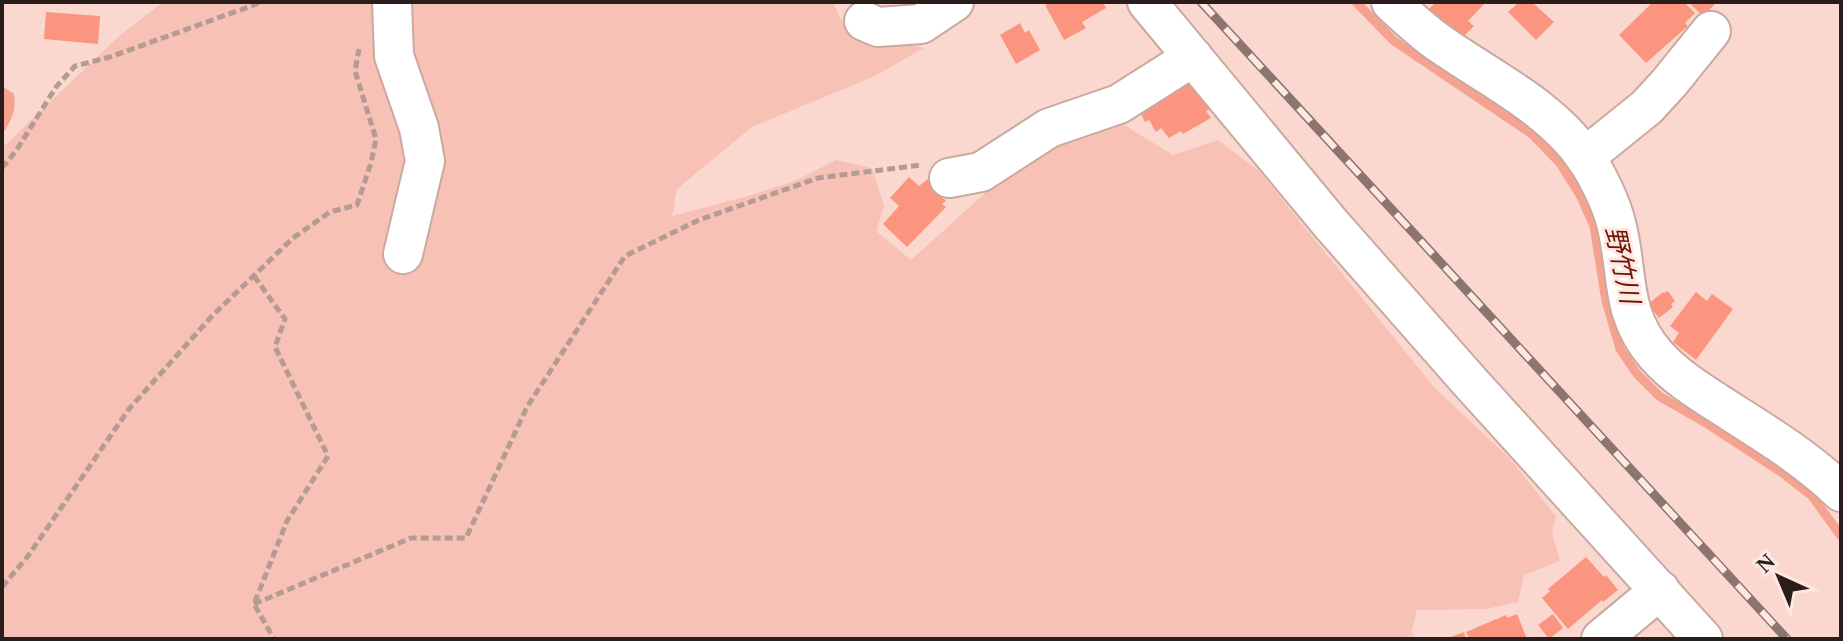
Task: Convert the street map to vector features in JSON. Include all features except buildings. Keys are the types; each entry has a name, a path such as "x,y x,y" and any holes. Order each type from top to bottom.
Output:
{"street":[{"path":"392,2 394,56 419,128 425,161 403,254"},
{"path":"864,21 878,27 921,24 954,2"},
{"path":"1147,2 1331,224 1703,639"},
{"path":"1391,2 1440,44 1508,87 1557,125 1585,157 1602,187 1616,222 1629,309 1656,355 1679,377 1779,442 1841,492"},
{"path":"1585,157 1647,107 1711,31"},
{"path":"949,178 981,172 1049,128 1119,104 1193,57"},
{"path":"1601,639 1660,590"}],"path":[{"path":"2,168 56,87 75,66 110,57 262,2"},
{"path":"2,587 28,556 129,409 212,316 293,238 330,212 357,205 376,139 355,71 360,40"},
{"path":"254,604 411,538 466,538 527,407 625,256 699,220 818,178 930,164 949,178"},
{"path":"254,276 285,319 275,347 328,456 287,521 254,604"},
{"path":"254,604 274,639"}],"shaded area":[{"path":"163,2 833,2 843,24 924,48 873,77 752,127 677,189 672,216 795,181 836,160 872,168 884,206 876,231 911,260 1046,138 1111,117 1173,155 1218,140 1259,171 1434,387 1510,459 1556,516 1552,533 1560,561 1524,575 1518,602 1486,609 1417,610 1412,631 1415,639 2,639 2,148 118,37"},
{"path":"2,86 14,94 15,105 2,134"}],"waterway":[{"name":"野竹川","path":"1356,2 1394,41 1532,134 1560,163 1580,195 1594,226 1606,301 1620,349 1637,374 1659,396 1781,472 1812,496 1841,536"}],"railway":[{"path":"1201,2 1787,639"}]}
